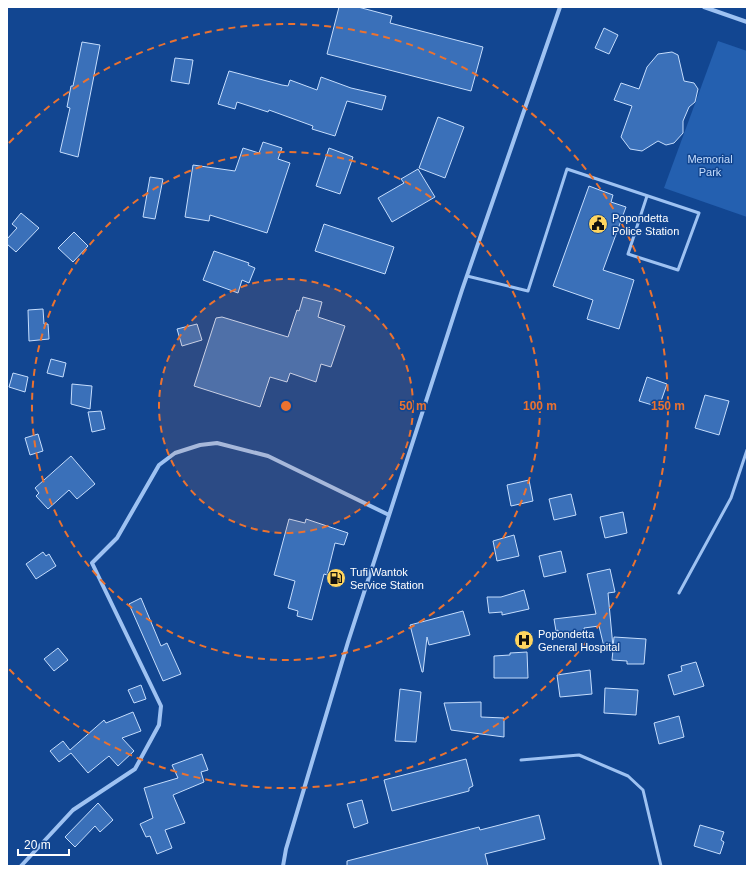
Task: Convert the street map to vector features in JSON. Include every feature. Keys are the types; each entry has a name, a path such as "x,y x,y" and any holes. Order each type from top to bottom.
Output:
{"street":[{"path":"283,866 286,849 348,642 467,276 560,7"},
{"path":"704,7 747,22"},
{"path":"21,866 73,810 135,769 159,725 161,706 92,563 117,538 159,465 175,453 200,445 217,443 268,456 389,515"}],"lane":[{"path":"467,276 528,291 566,169 647,196 698,213 678,270 628,254 647,196"},
{"path":"679,593 731,498 747,450"},
{"path":"520,760 579,755 628,776 643,790 661,866"}],"green space":[{"name":"Memorial Park","path":"718,41 747,51 747,217 664,188"}],"building":[{"path":"339,7 358,7 392,16 390,23 483,47 471,91 327,54"},
{"path":"604,28 618,35 609,54 595,48"},
{"path":"82,42 100,45 78,157 60,152 70,108 67,107 71,86 73,86"},
{"path":"672,52 678,55 684,81 694,83 698,89 695,102 689,107 683,121 683,133 674,143 666,145 658,141 642,151 630,149 621,137 632,106 614,100 621,83 639,89 647,67 658,54"},
{"path":"175,58 193,60 189,84 171,81"},
{"path":"229,71 288,86 290,80 317,90 321,77 351,88 386,96 382,110 347,101 335,136 312,129 313,126 269,110 268,112 237,102 235,109 218,104"},
{"path":"438,117 464,127 445,178 419,168"},
{"path":"263,142 282,148 278,159 290,163 267,233 210,215 209,221 185,217 193,165 235,171 243,148 259,153"},
{"path":"329,148 353,157 340,194 316,186"},
{"path":"418,169 435,197 392,222 378,198 404,183 401,179"},
{"path":"150,177 163,179 155,219 143,217"},
{"path":"589,186 613,195 611,202 626,207 603,270 634,280 619,329 587,319 593,300 553,286"},
{"path":"21,213 39,228 16,252 7,244 7,239 17,228 12,224"},
{"path":"324,224 394,247 385,274 315,251"},
{"path":"74,232 88,246 73,262 58,248"},
{"path":"214,251 249,263 248,265 255,268 249,283 242,280 238,293 203,280"},
{"path":"303,297 322,302 318,317 345,326 331,367 321,364 316,382 290,373 287,382 270,377 260,407 194,386 216,318 222,317 288,337"},
{"path":"43,309 44,324 48,324 49,339 29,341 28,310"},
{"path":"197,324 202,340 182,346 177,329"},
{"path":"51,359 66,363 63,377 47,373"},
{"path":"13,373 28,377 25,392 9,387"},
{"path":"647,377 667,384 659,407 639,401"},
{"path":"72,384 92,386 90,409 71,404"},
{"path":"705,395 729,401 719,435 695,428"},
{"path":"101,411 105,429 92,432 88,412"},
{"path":"38,434 43,451 30,455 25,438"},
{"path":"71,456 95,484 77,499 69,490 48,509 36,496 39,493 35,488"},
{"path":"529,480 533,501 511,506 507,485"},
{"path":"571,494 576,515 554,520 549,499"},
{"path":"623,512 627,533 605,538 600,517"},
{"path":"289,519 305,523 306,519 348,533 344,545 335,543 327,575 324,574 312,620 297,616 298,611 288,608 295,581 274,575"},
{"path":"514,535 519,556 497,561 493,541"},
{"path":"561,551 566,572 544,577 539,556"},
{"path":"43,552 46,556 49,554 56,566 36,579 26,564"},
{"path":"610,569 615,592 608,593 613,647 614,637 646,639 644,664 627,664 627,661 612,660 613,650 605,651 599,626 584,628 585,636 560,639 558,630 556,631 554,619 596,614 587,574"},
{"path":"524,590 529,609 502,615 502,612 489,613 487,597 501,597"},
{"path":"141,598 161,646 167,643 181,674 163,681 129,604"},
{"path":"463,611 470,635 429,645 427,637 422,672 410,625"},
{"path":"58,648 68,660 54,671 44,659"},
{"path":"527,652 528,678 494,678 494,656"},
{"path":"696,662 704,686 674,695 668,675 682,671 681,666"},
{"path":"590,670 592,694 560,697 557,675"},
{"path":"141,685 146,699 134,703 128,690"},
{"path":"605,688 638,690 636,715 604,713"},
{"path":"400,689 421,692 416,742 395,741"},
{"path":"481,702 481,717 504,718 504,737 451,730 444,703"},
{"path":"133,712 141,731 122,738 134,751 118,766 109,756 88,773 71,753 59,762 50,751 63,741 70,750 104,720 106,723"},
{"path":"679,716 684,737 659,744 654,723"},
{"path":"202,754 208,770 201,772 204,782 173,795 185,823 165,830 172,848 157,854 150,836 146,837 140,824 153,818 144,788 178,778 172,765"},
{"path":"466,759 473,786 469,788 469,791 392,811 384,780"},
{"path":"362,800 368,823 354,828 347,804"},
{"path":"98,803 113,820 100,832 95,826 75,847 65,837"},
{"path":"539,815 545,839 485,854 488,866 347,866 347,861 479,827 480,830"},
{"path":"700,825 724,832 721,840 724,842 720,854 694,846"}],"place":[{"name":"Popondetta Police Station","path":"598,224"},
{"name":"Tufi Wantok Service Station","path":"336,578"},
{"name":"Popondetta General Hospital","path":"524,640"}]}
